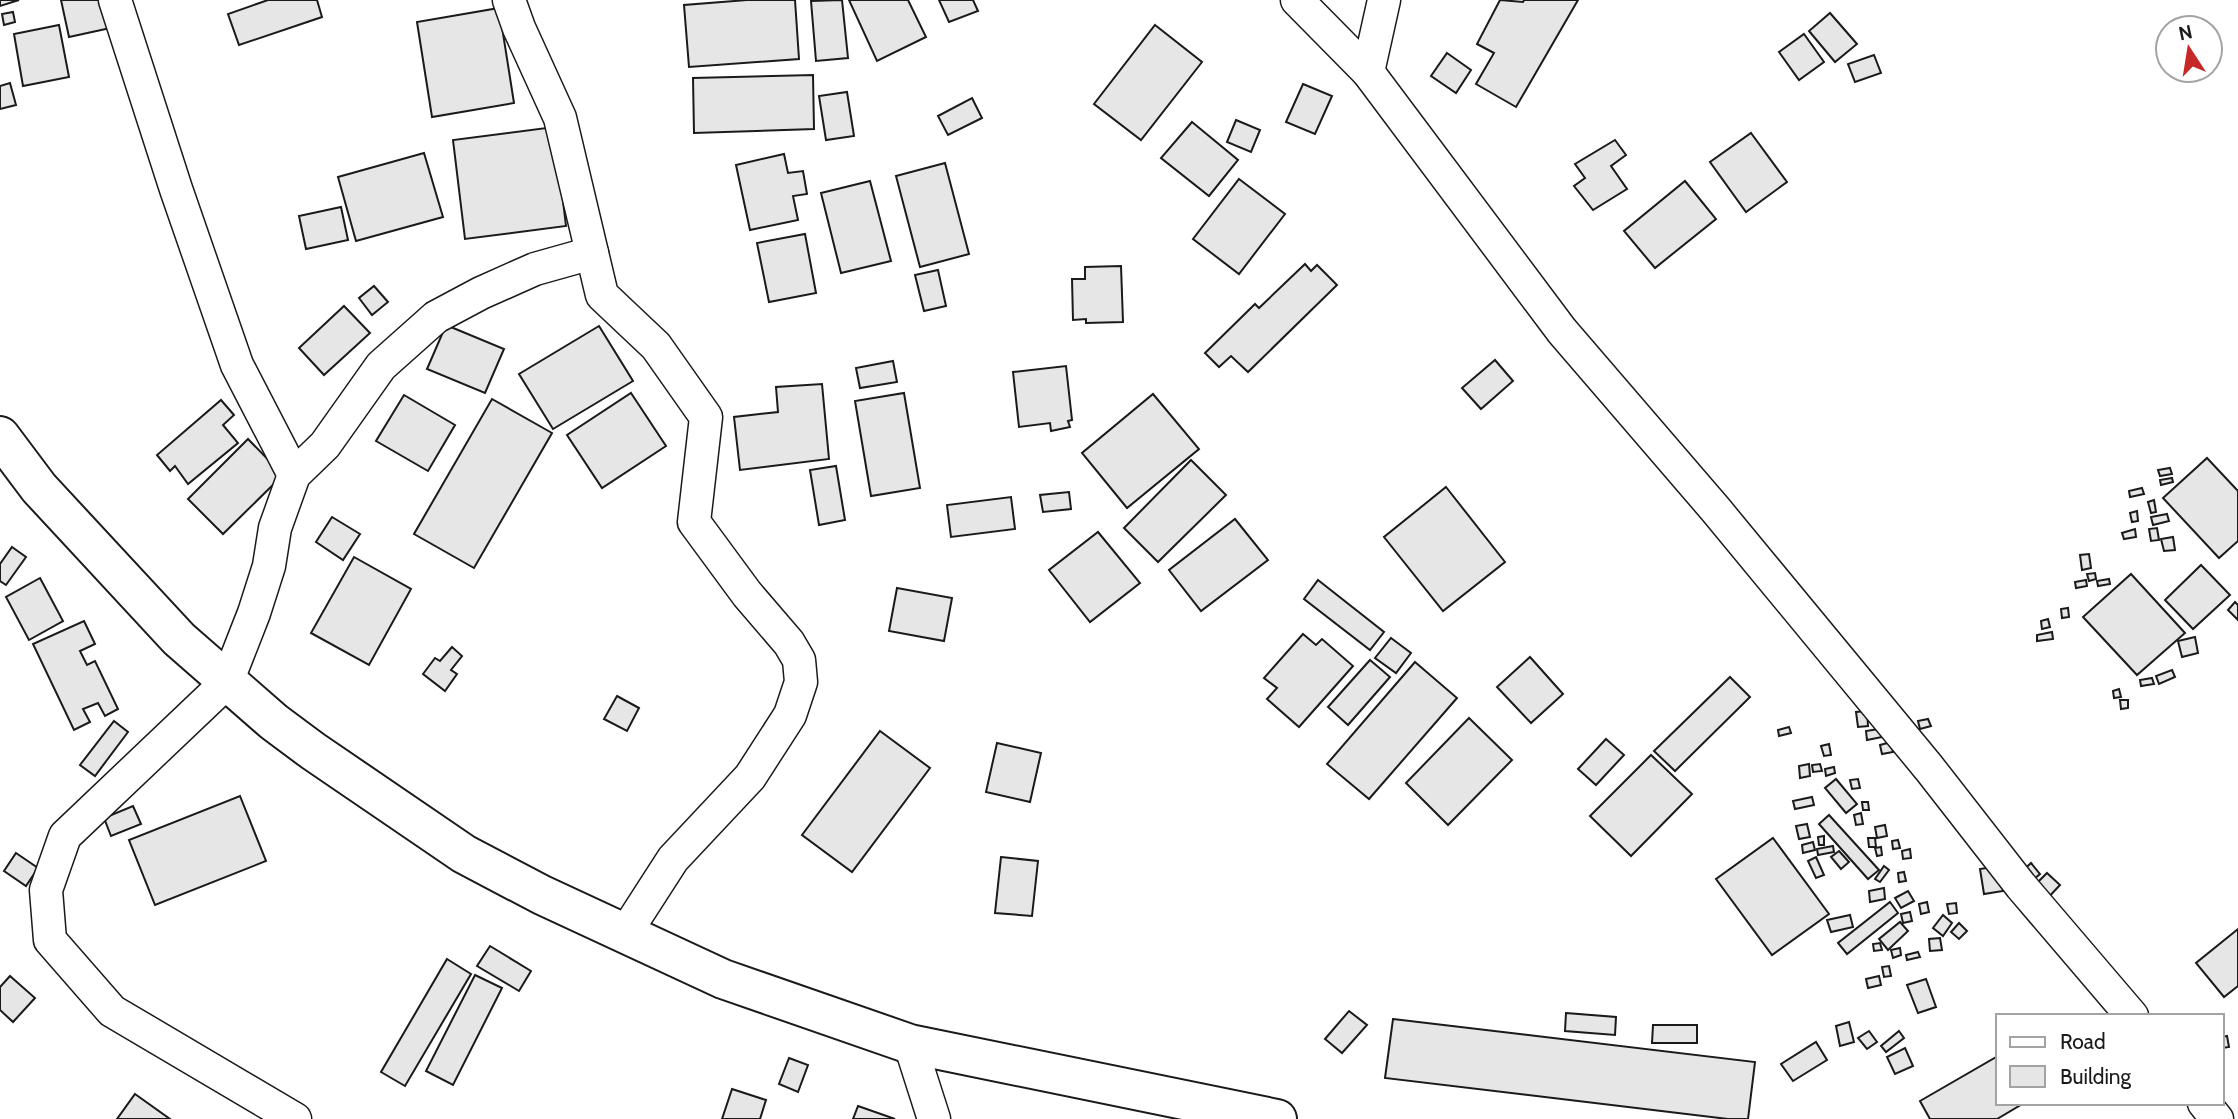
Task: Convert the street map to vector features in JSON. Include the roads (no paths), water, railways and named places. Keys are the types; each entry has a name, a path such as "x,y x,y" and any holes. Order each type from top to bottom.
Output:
{"street":[{"path":"115,0 237,365 294,475"},
{"path":"509,0 560,118 602,295 656,346 706,417 694,522 747,594 789,643 799,660 801,682 790,715 750,777 673,859 624,935"},
{"path":"1297,0 1368,72 1562,331 1716,510 1929,768 2021,886 2130,1014"},
{"path":"1368,72 1384,0"},
{"path":"295,1119 112,1011 50,940 46,890 65,836 227,682 254,613 269,566 275,528 294,475 325,445 381,366 436,317 535,269 592,253"},
{"path":"0,436 39,488 179,639 227,682 313,751 464,854 624,935 723,979 910,1044 1277,1119"},
{"path":"910,1044 934,1119"},
{"path":"2206,1105 2217,1119"}]}
